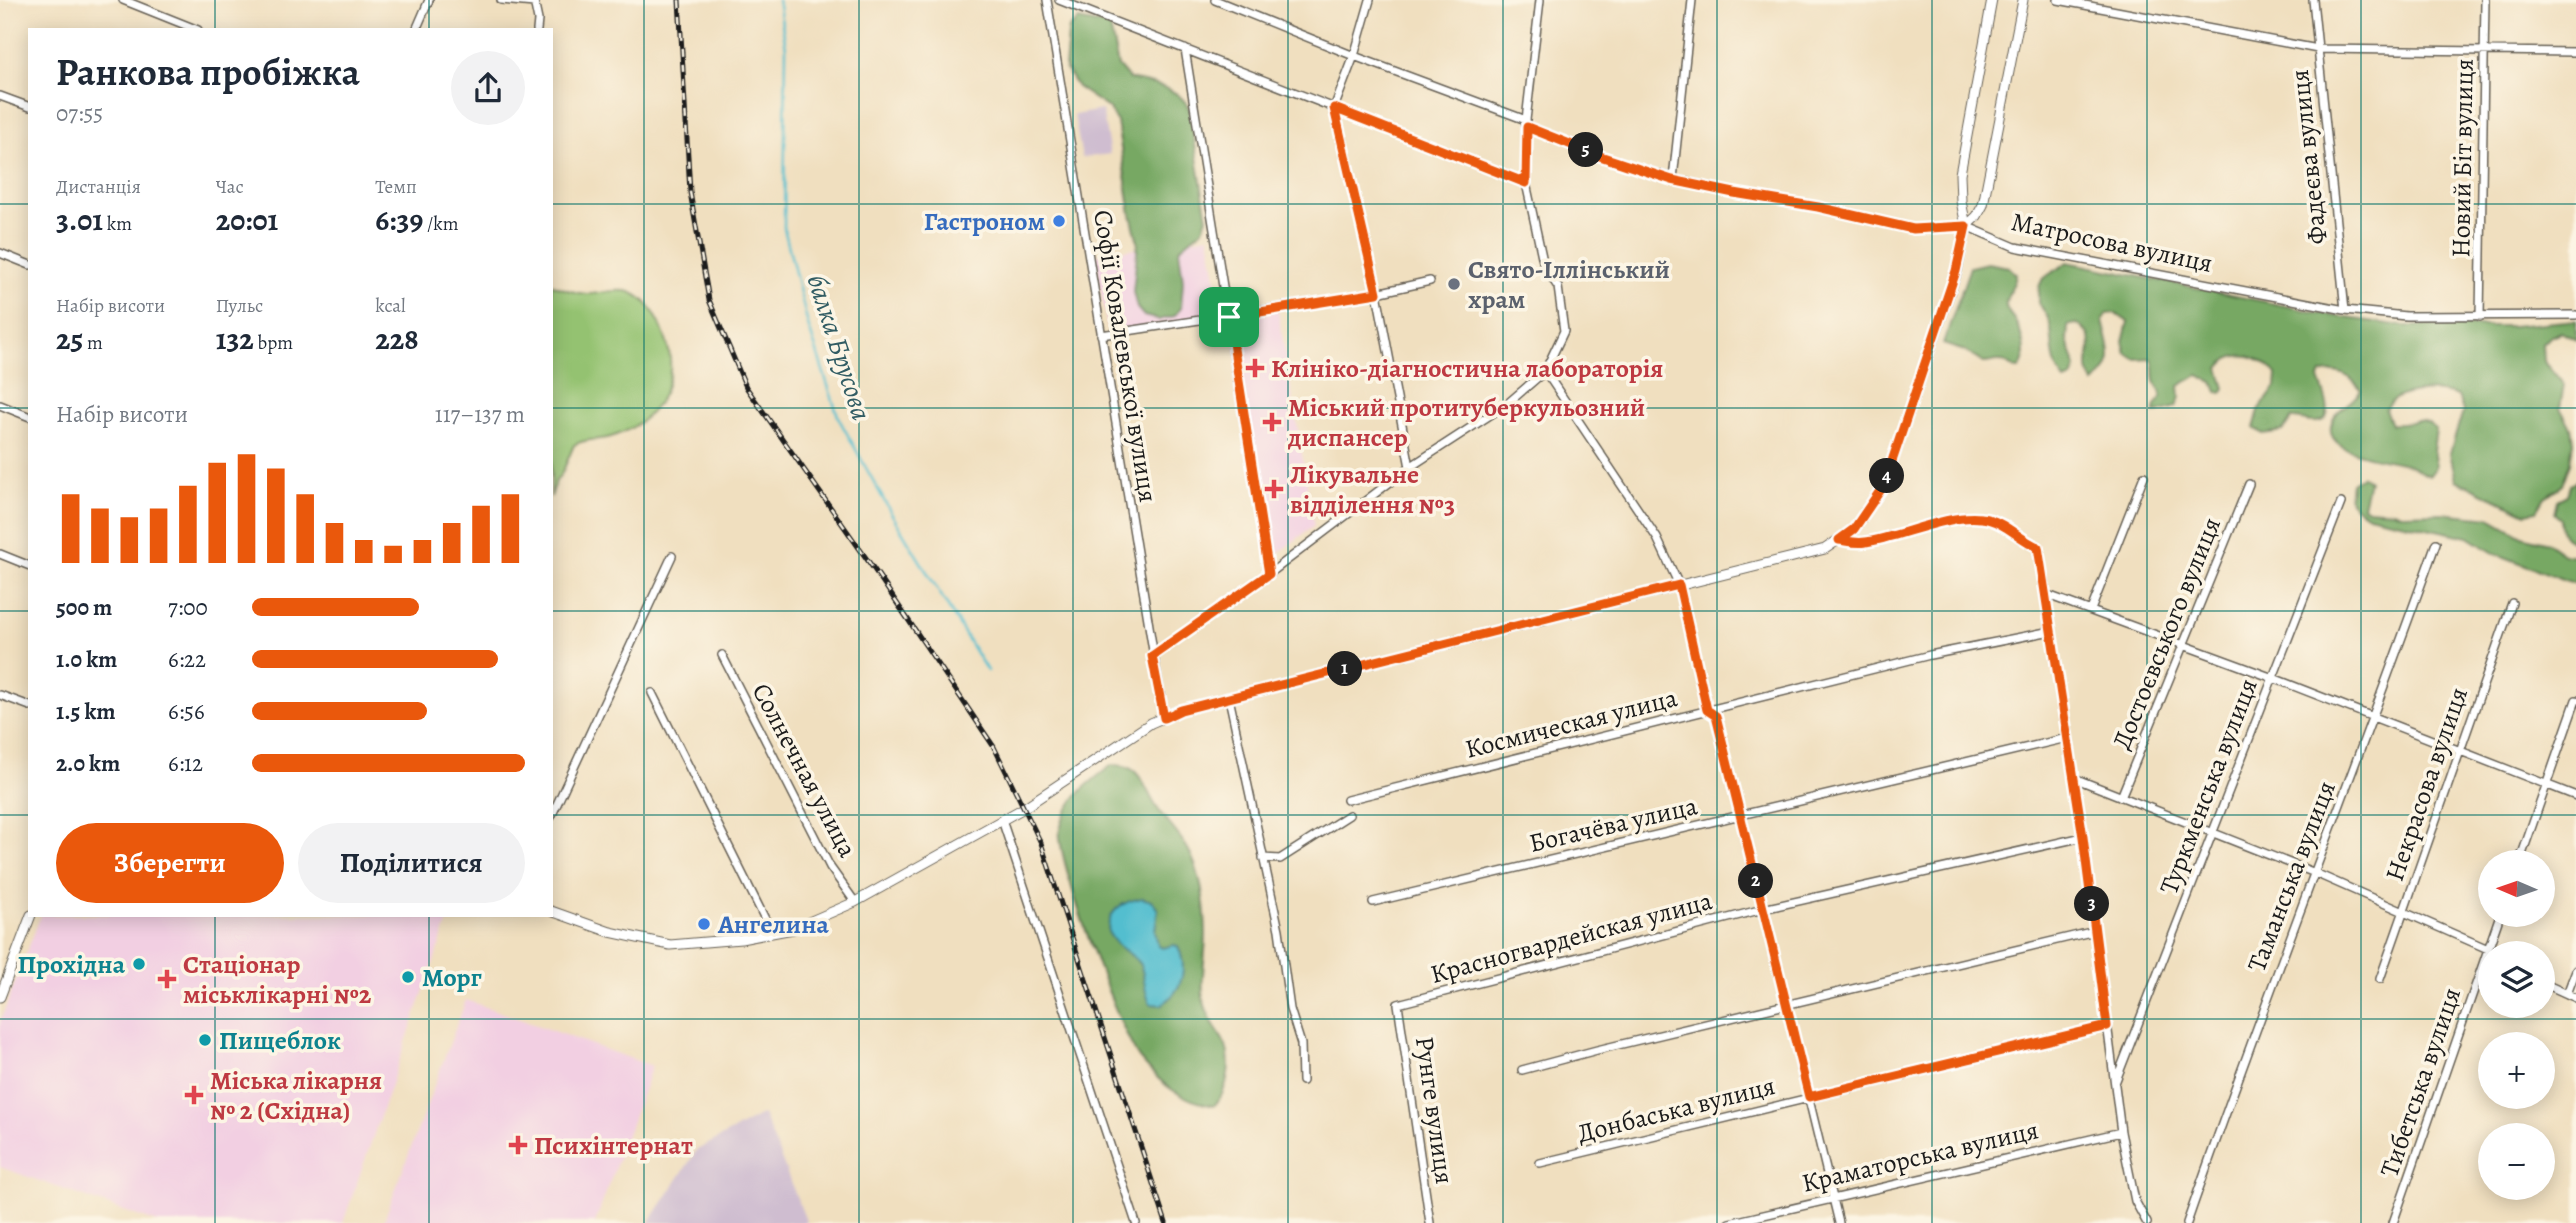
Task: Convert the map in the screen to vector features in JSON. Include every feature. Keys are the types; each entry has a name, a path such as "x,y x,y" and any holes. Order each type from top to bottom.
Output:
{"street":[{"path":"123,0 193,28"},
{"path":"417,28 429,0"},
{"path":"501,0 534,1 537,28"},
{"name":"Софії Ковалевської вулиця","path":"1047,0 1164,718"},
{"path":"1059,0 1526,183"},
{"name":"Матросова вулиця","path":"1214,0 1526,123 1597,155 1672,180 1818,207 1913,229 1966,226 2015,247 2345,310 2406,316 2576,315"},
{"path":"1370,0 1354,56 1334,108 1377,293 1410,467"},
{"path":"1152,656 1269,574 1410,467 1507,404 1545,371 1564,331 1558,286 1545,266 1526,183 1526,123 1540,0"},
{"path":"1672,180 1692,0"},
{"path":"553,912 610,933 670,945 741,939 806,924 855,902 1002,820 1151,723 1181,710 1825,550 1854,529 1884,485 1956,271 1966,226 1961,201 1960,174 1992,0"},
{"path":"1966,226 1977,216 1983,205 2023,0"},
{"path":"2058,0 2318,49 2576,52"},
{"name":"Фадеєва вулиця","path":"2313,0 2345,310"},
{"name":"Новий Біт вулиця","path":"2480,317 2485,0"},
{"path":"1185,49 1269,574"},
{"path":"0,96 28,106"},
{"path":"0,253 28,264"},
{"path":"1101,335 1377,293 1430,281"},
{"path":"1545,371 1657,538 1679,585 1707,710 1716,716 1839,1223"},
{"path":"0,405 28,415"},
{"path":"2091,610 2144,476"},
{"name":"Достоєвського вулиця","path":"2121,797 2249,484"},
{"name":"Туркменська вулиця","path":"2115,1084 2341,503"},
{"path":"1839,540 1863,543 1960,519 1983,517 2009,527 2024,541 2038,547 2083,837 2121,1132 2135,1201 2147,1223"},
{"name":"Таманська вулиця","path":"2187,1223 2234,1087 2436,543"},
{"path":"0,554 28,565"},
{"path":"553,813 671,556"},
{"path":"2045,594 2273,678 2576,796"},
{"name":"Некрасова вулиця","path":"2379,979 2512,603"},
{"name":"Космическая улица","path":"1347,800 1930,655 2050,631"},
{"name":"Солнечная улица","path":"722,655 830,867 855,902"},
{"path":"652,692 772,933"},
{"path":"0,695 28,705"},
{"path":"1229,698 1279,930 1290,1009 1301,1044 1302,1081"},
{"path":"2524,850 2576,700"},
{"name":"Богачёва улица","path":"1373,902 2067,738"},
{"path":"2074,778 2315,873 2478,945"},
{"path":"1263,858 1280,859 1349,815"},
{"path":"1002,820 1136,1223"},
{"name":"Красногвардейская улица","path":"1398,1003 1763,909 2083,837"},
{"path":"0,997 31,917"},
{"path":"1522,1070 2095,930"},
{"path":"2567,994 2576,970"},
{"name":"Тибетська вулиця","path":"2393,1223 2478,987"},
{"path":"2555,988 2576,998"},
{"name":"Рунге вулиця","path":"1398,1003 1430,1223"},
{"name":"Донбаська вулиця","path":"1540,1163 2107,1026"},
{"name":"Краматорська вулиця","path":"1729,1223 2121,1132"}],"shaded area":[{"path":"1102,110 1110,154 1082,158 1074,115"},
{"path":"1209,236 1222,314 1108,333 1095,255"},
{"name":"Міський протитуберкульозний диспансер","path":"1278,311 1314,526 1269,560 1231,319"},
{"name":"Міська лікарня № 2 (Східна)","path":"40,917 449,917 343,1223 158,1223 0,1167 0,1022"},
{"name":"Психінтернат","path":"466,1000 652,1066 595,1223 383,1223"},
{"path":"763,1114 807,1223 649,1223 697,1150"}],"green space":[{"path":"1078,20 1110,26 1118,66 1129,79 1171,90 1189,108 1207,218 1203,229 1179,249 1183,281 1181,308 1174,316 1159,320 1144,316 1137,308 1133,292 1138,242 1131,215 1117,122 1108,108 1077,87 1065,68 1069,28"},
{"path":"2067,262 2340,317 2404,326 2511,326 2576,320 2576,340 2561,332 2551,336 2543,344 2544,361 2564,385 2560,408 2571,427 2573,442 2570,463 2562,485 2545,497 2536,511 2526,513 2456,480 2450,453 2463,411 2458,396 2450,394 2408,394 2391,402 2385,409 2391,424 2423,421 2436,429 2433,451 2436,467 2430,475 2406,464 2348,449 2332,435 2331,426 2337,414 2361,389 2353,380 2339,373 2327,372 2321,374 2319,379 2328,412 2322,421 2291,419 2283,431 2263,434 2254,428 2259,410 2276,387 2277,375 2264,363 2248,356 2233,357 2219,368 2225,388 2222,393 2217,392 2213,382 2198,375 2179,386 2180,397 2176,407 2155,413 2161,395 2155,381 2153,361 2151,358 2135,359 2126,353 2123,342 2128,322 2115,313 2107,314 2103,321 2109,347 2109,362 2102,376 2094,383 2088,367 2088,334 2079,325 2068,326 2067,340 2076,368 2072,378 2065,381 2056,366 2050,326 2038,303 2038,293 2041,281"},
{"path":"1987,263 2009,267 2016,274 2006,306 2022,339 2024,358 2019,369 2002,361 1983,363 1965,351 1943,344 1970,267"},
{"path":"553,285 587,294 630,292 643,299 663,330 669,354 667,385 652,411 627,431 574,445 553,491"},
{"path":"2362,476 2369,481 2363,506 2368,509 2402,514 2442,513 2490,518 2522,536 2548,543 2564,554 2576,556 2576,584 2494,553 2468,537 2368,515 2353,505 2349,497 2351,483"},
{"path":"2576,480 2576,542 2563,534 2560,519 2554,513 2557,500 2567,495 2570,485"},
{"path":"1112,765 1129,768 1140,777 1160,811 1184,843 1197,869 1206,921 1203,997 1223,1040 1229,1065 1226,1084 1214,1106 1191,1100 1173,1090 1140,1059 1105,983 1067,872 1060,829 1068,808 1080,792"}],"water":[{"path":"1142,898 1152,901 1158,910 1155,930 1158,946 1178,946 1183,963 1179,986 1162,1005 1151,1004 1140,965 1108,932 1113,912 1122,904"}],"waterway":[{"name":"балка Брусова","path":"778,0 786,48 784,228 808,325 839,419 891,513 987,671"}],"railway":[{"path":"679,0 690,192 709,300 746,387 994,747 1041,843 1166,1223"}],"place":[{"name":"Гастроном","path":"1059,221"},
{"name":"Свято-Іллінський храм","path":"1454,284"},
{"name":"Клініко-діагностична лабораторія","path":"1255,368"},
{"name":"Міський протитуберкульозний диспансер","path":"1272,422"},
{"name":"Лікувальне відділення №3","path":"1274,489"},
{"name":"Ангелина","path":"704,924"},
{"name":"Прохідна","path":"139,964"},
{"name":"Морг","path":"408,977"},
{"name":"Стаціонар міськлікарні №2","path":"167,979"},
{"name":"Пищеблок","path":"205,1040"},
{"name":"Міська лікарня № 2 (Східна)","path":"194,1095"},
{"name":"Психінтернат","path":"518,1145"}],"route":[{"path":"1334,108 1526,183 1527,127 1597,155 1672,180 1818,207 1913,229 1966,226 1956,271 1884,485 1854,529 1839,540 1863,543 1960,519 1983,517 2009,527 2024,541 2038,547 2083,837 2107,1026 1809,1097 1716,716 1707,710 1679,585 1181,710 1164,718 1152,656 1269,574 1229,317 1377,293 1334,108"}]}
